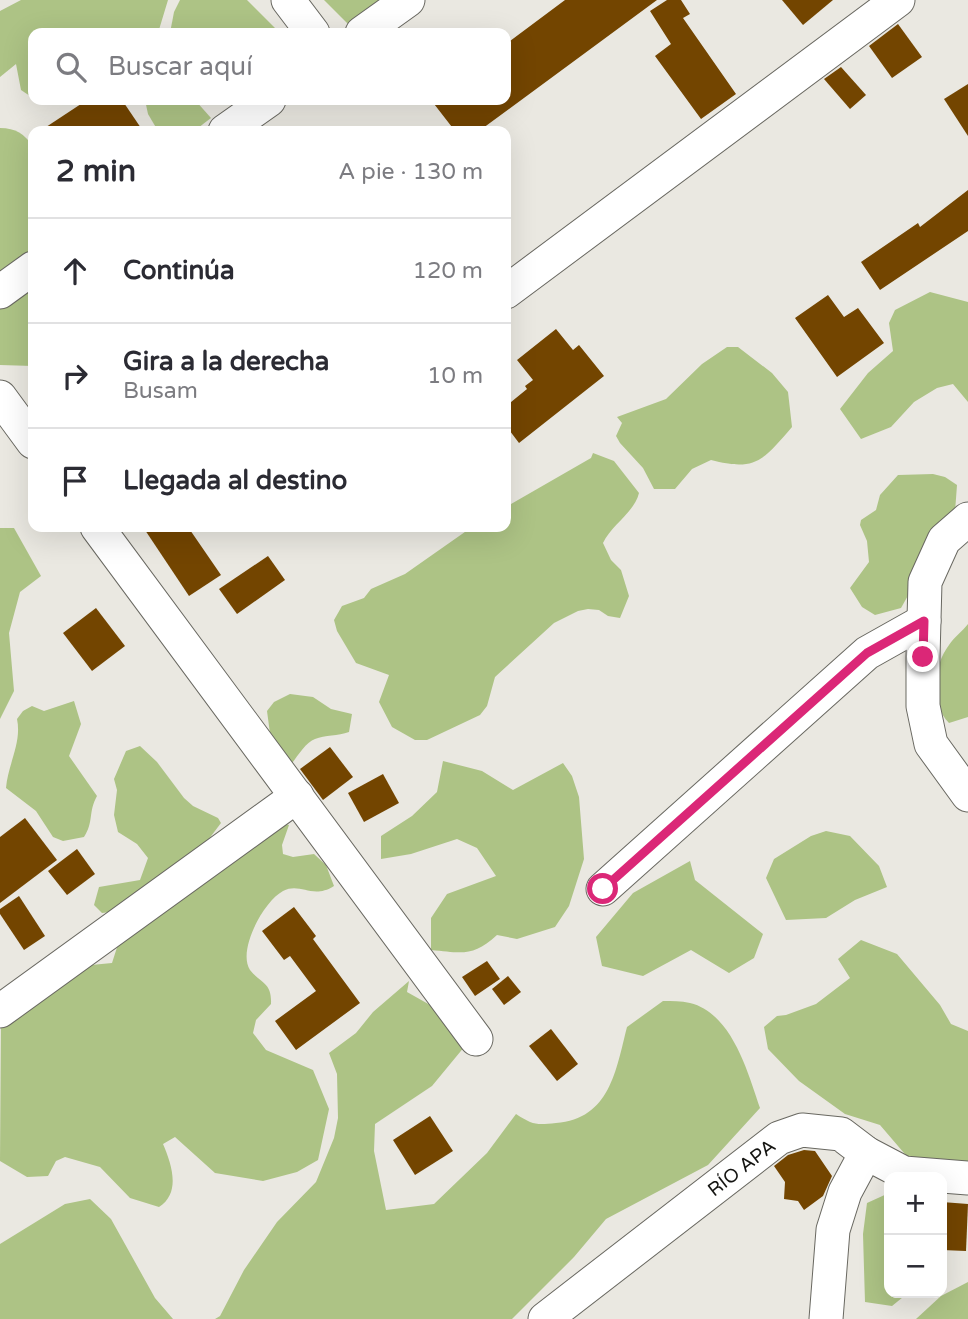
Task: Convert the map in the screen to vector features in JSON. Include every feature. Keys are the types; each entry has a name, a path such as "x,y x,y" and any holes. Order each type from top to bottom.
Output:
{"street":[{"path":"288,0 309,28"},
{"path":"369,28 408,0"},
{"path":"511,288 898,0"},
{"path":"232,126 262,105"},
{"path":"0,292 28,272"},
{"path":"0,397 28,435"},
{"path":"968,519 944,540 925,582 923,706 931,744 968,795"},
{"path":"100,532 476,1039"},
{"path":"603,889 867,653 924,621"},
{"path":"0,1011 297,796"},
{"name":"RÍO APA","path":"545,1319 779,1138 802,1130 841,1134 866,1153 904,1173 968,1178"},
{"path":"826,1319 833,1230 845,1192 866,1153"}],"green space":[{"path":"21,0 168,0 160,28 28,28 28,95 21,90 16,64 0,77 0,11"},
{"path":"180,0 247,0 275,28 171,28"},
{"path":"324,0 389,0 350,26"},
{"path":"146,105 199,105 211,118 201,126 155,126"},
{"path":"0,128 19,132 28,140 28,256 0,274"},
{"path":"28,282 28,366 0,365 0,305"},
{"path":"930,292 968,302 968,402 953,384 937,388 914,402 891,427 861,439 840,409 868,373 893,351 889,323 895,310"},
{"path":"727,347 738,347 772,373 788,392 792,427 758,460 739,464 711,460 692,469 675,489 654,489 643,468 616,436 622,423 617,417 666,399 702,364"},
{"path":"593,453 614,461 639,493 633,507 603,543 611,560 621,570 629,596 620,618 588,609 554,623 495,677 487,706 480,715 427,740 415,740 392,727 379,702 389,675 356,663 337,631 334,620 342,606 364,598 371,589 405,574 465,532 511,532 511,504 591,458"},
{"path":"933,474 945,477 957,485 955,512 901,608 875,615 862,607 850,588 869,562 861,520 876,510 880,495 898,475"},
{"path":"0,528 14,528 41,576 20,592 9,633 14,691 0,719"},
{"path":"968,624 968,717 949,723 936,696 937,674 951,642"},
{"path":"290,694 313,697 331,709 352,714 349,732 311,741 287,769 271,741 267,711 274,702"},
{"path":"74,701 81,724 69,756 97,796 84,837 63,841 53,837 36,811 6,788 18,737 17,719 23,711 32,706 44,711"},
{"path":"140,746 157,762 184,798 193,806 218,818 221,823 199,852 119,911 102,913 94,905 99,887 140,880 148,858 137,844 118,832 114,815 117,790 114,779 126,751"},
{"path":"443,761 482,771 513,790 563,763 572,776 579,797 584,859 569,906 555,927 517,939 497,935 481,947 467,952 431,950 431,918 447,894 496,876 477,848 457,839 411,854 381,859 381,836 412,816 437,792"},
{"path":"281,823 289,825 282,845 283,854 293,857 314,854 326,865 334,886 319,891 295,888 283,891 268,905 254,927 247,961 250,970 268,987 271,1004 256,1020 253,1033 266,1050 313,1070 329,1109 318,1160 297,1172 263,1181 215,1173 175,1137 163,1144 173,1178 170,1194 159,1207 130,1198 100,1167 65,1157 56,1161 48,1176 27,1177 0,1161 1,1019 81,966 112,963 120,938"},
{"path":"826,831 850,836 879,866 887,887 855,900 826,918 786,920 766,878 774,859 811,836"},
{"path":"690,861 695,880 763,934 754,958 729,973 691,950 643,976 602,966 596,937 633,893"},
{"path":"861,940 897,954 940,1005 951,1024 968,1031 968,1170 910,1160 880,1125 845,1114 799,1081 768,1049 764,1027 777,1016 816,1004 850,978 838,959"},
{"path":"409,981 407,992 439,1010 465,1046 432,1086 375,1124 374,1151 386,1210 434,1204 487,1153 516,1114 531,1122 544,1124 574,1119 588,1112 608,1090 627,1027 663,1001 690,1003 705,1009 717,1019 744,1062 760,1108 708,1165 606,1219 574,1257 512,1319 215,1319 220,1316 244,1270 277,1222 316,1182 334,1138 338,1118 337,1074 329,1053 356,1033 373,1012"},
{"path":"884,1195 884,1298 902,1298 892,1306 865,1302 863,1234 867,1203"},
{"path":"90,1199 111,1219 155,1298 173,1319 0,1319 0,1244 65,1204"},
{"path":"968,1282 968,1319 916,1319 939,1298 947,1298 947,1293"}],"building":[{"path":"565,0 657,0 486,126 451,126 435,105 511,105 511,40"},
{"path":"667,0 681,0 690,14 683,18 736,94 701,119 655,56 671,44 650,11"},
{"path":"782,0 833,0 803,25"},
{"path":"898,24 922,57 892,78 869,46"},
{"path":"841,67 866,95 850,109 824,79"},
{"path":"968,84 968,136 944,99"},
{"path":"79,105 125,105 140,126 48,126"},
{"path":"968,190 968,231 880,290 861,262 918,223 920,227"},
{"path":"828,295 844,317 858,308 884,343 837,377 795,318"},
{"path":"556,329 573,350 579,345 604,376 519,443 511,433 511,402 527,389 525,386 533,380 517,360"},
{"path":"146,532 191,532 221,575 189,596"},
{"path":"268,556 285,580 237,614 219,589"},
{"path":"96,608 125,646 92,671 63,633"},
{"path":"330,747 353,777 323,800 300,769"},
{"path":"383,774 399,803 364,822 348,793"},
{"path":"25,818 57,860 0,903 0,837"},
{"path":"77,849 95,874 67,895 48,871"},
{"path":"19,896 45,936 24,950 0,914 0,909"},
{"path":"294,907 316,936 313,939 360,1003 296,1050 275,1021 316,991 290,956 284,960 262,931"},
{"path":"487,961 500,979 475,996 462,977"},
{"path":"508,976 521,992 504,1005 492,989"},
{"path":"551,1029 578,1064 557,1081 529,1046"},
{"path":"430,1116 453,1151 415,1175 393,1140"},
{"path":"804,1150 815,1151 832,1176 823,1196 804,1210 798,1201 784,1199 785,1182 774,1166 788,1155"},
{"path":"947,1202 968,1204 966,1251 947,1250"}],"route":[{"path":"603,889 867,653 924,621 923,657"}]}
